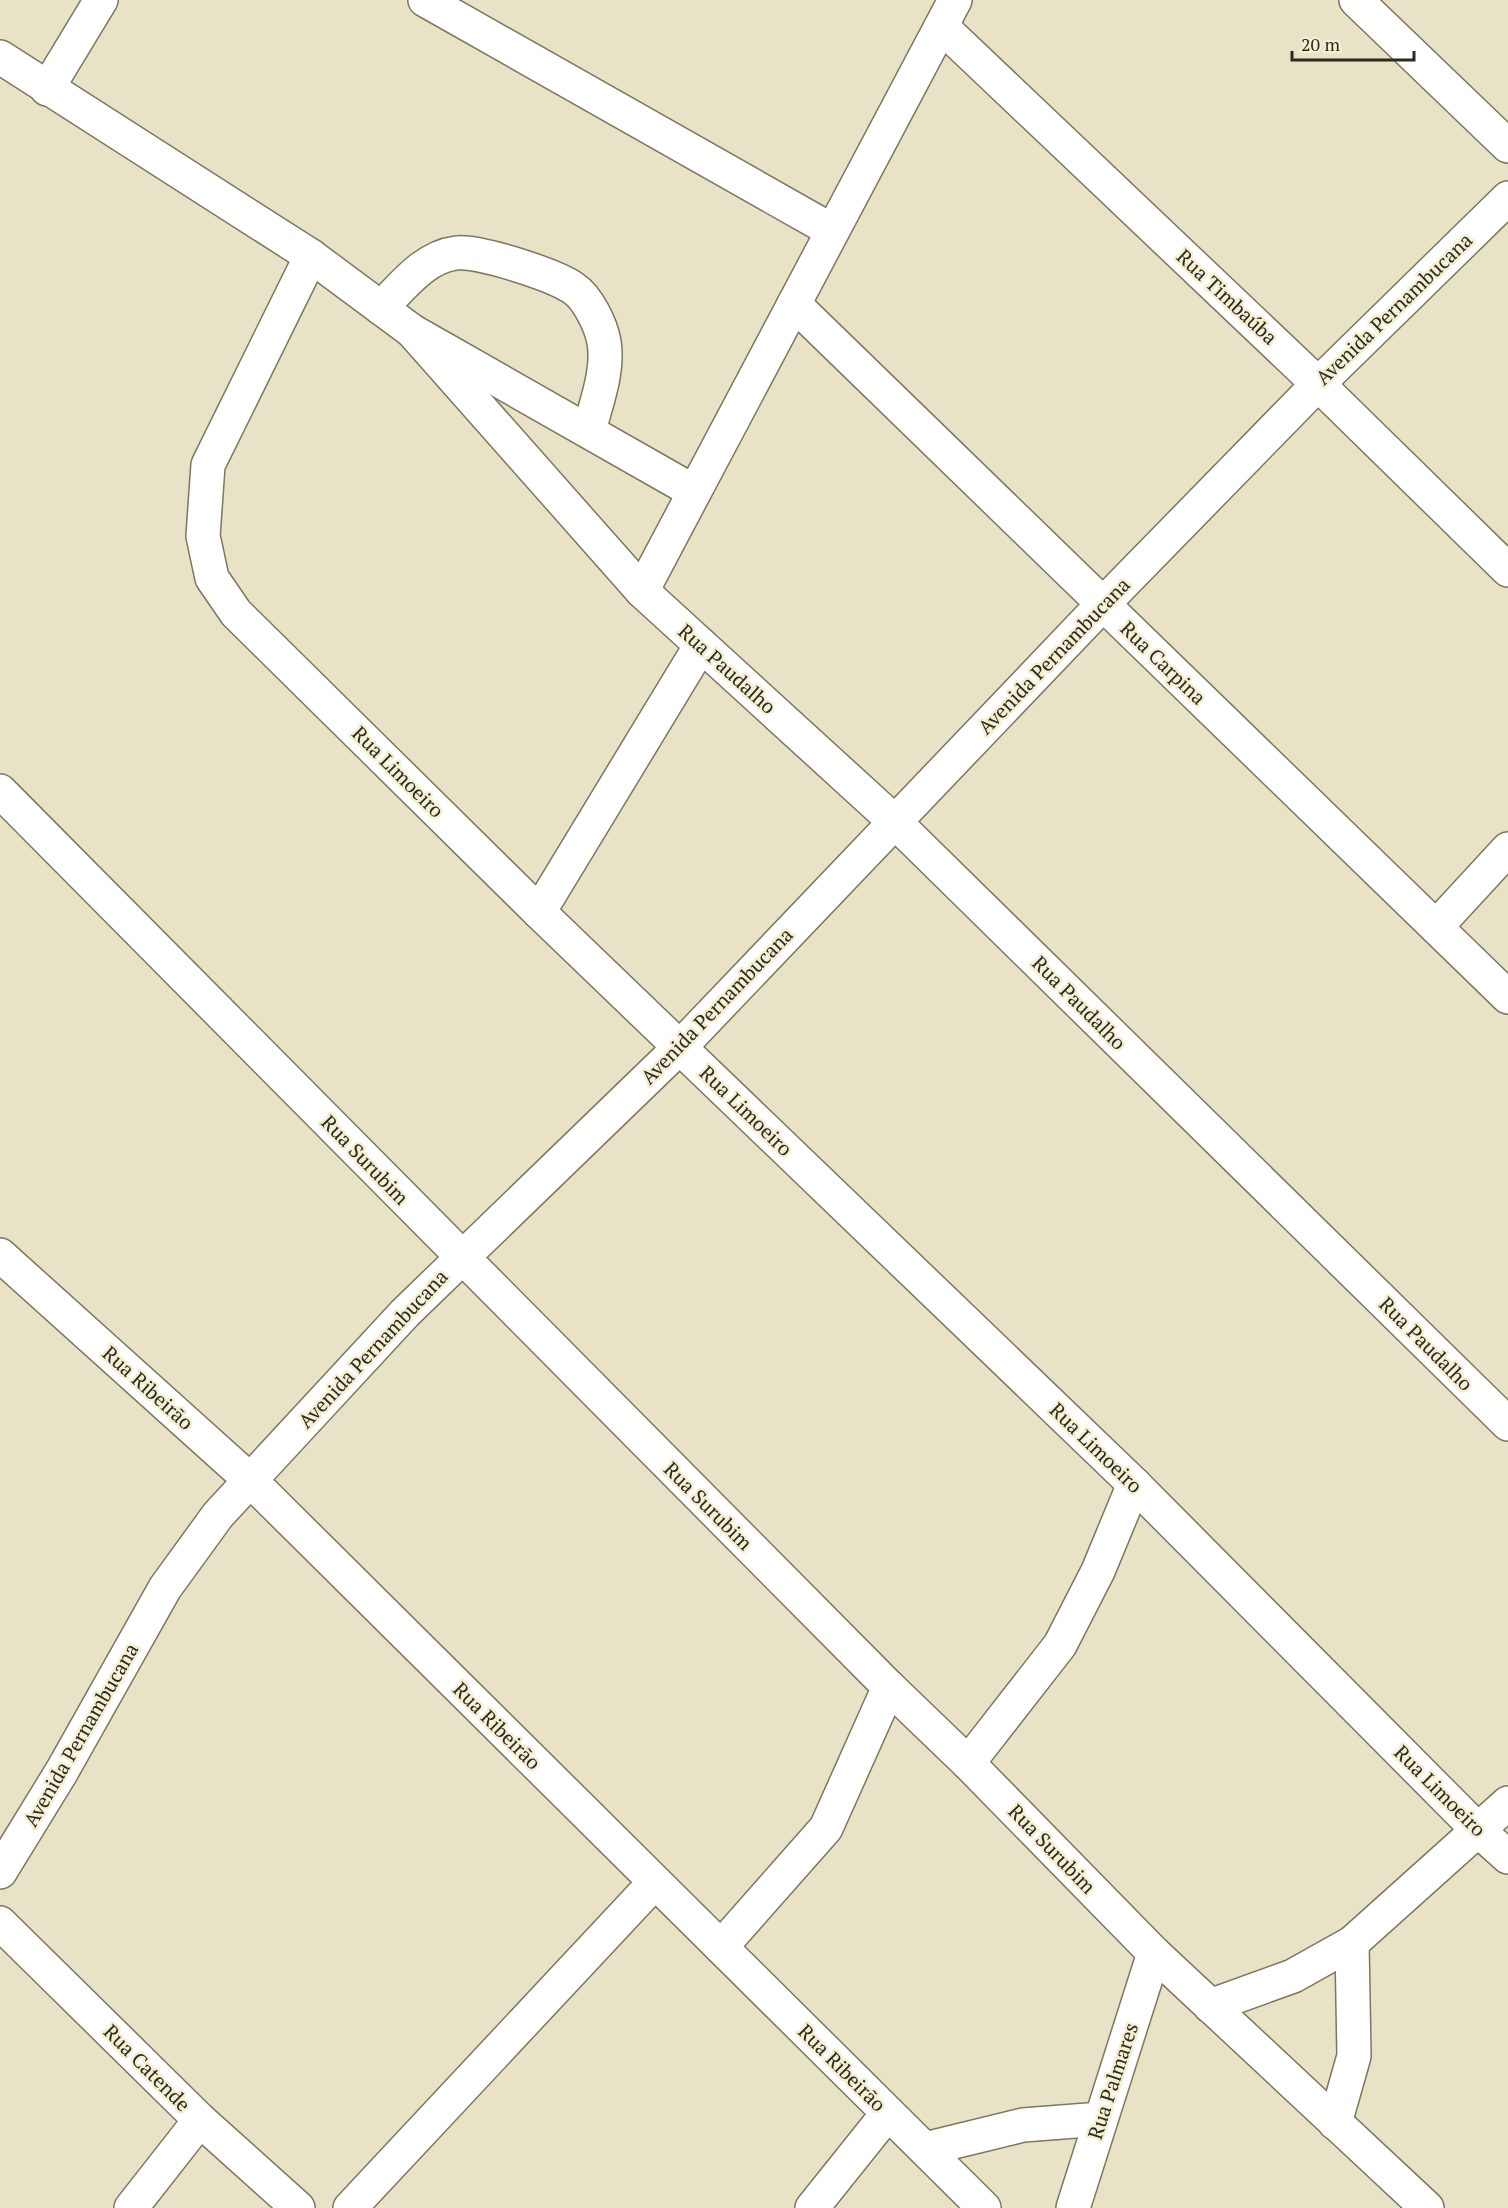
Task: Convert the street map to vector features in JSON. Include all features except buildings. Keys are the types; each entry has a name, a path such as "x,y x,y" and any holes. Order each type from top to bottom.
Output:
{"street":[{"path":"46,89 101,0"},
{"path":"425,0 831,230"},
{"path":"1356,0 1508,146"},
{"path":"642,591 831,230 949,14"},
{"name":"Rua Timbaúba","path":"949,14 1318,384 1508,570"},
{"path":"0,57 46,89 311,256 412,331 693,491"},
{"name":"Avenida Pernambucana","path":"0,1872 63,1771 165,1588 218,1515 405,1312 680,1047 1103,604 1318,384 1508,198"},
{"path":"381,308 428,263 456,253 491,255 574,288 589,305 604,340 606,362 589,431"},
{"name":"Rua Limoeiro","path":"311,256 207,465 203,536 212,578 236,613 539,912 1134,1484 1478,1830 1508,1857"},
{"name":"Rua Carpina","path":"794,304 1508,997"},
{"name":"Rua Paudalho","path":"412,331 642,591 896,822 1508,1424"},
{"path":"539,912 701,645"},
{"name":"Rua Surubim","path":"0,791 460,1257 889,1688 968,1763 1154,1953 1427,2208"},
{"path":"1436,927 1508,849"},
{"name":"Rua Ribeirão","path":"0,1255 250,1480 984,2208"},
{"path":"968,1763 1060,1645 1098,1571 1134,1484"},
{"path":"721,1947 826,1828 889,1688"},
{"path":"1210,2006 1293,1976 1353,1943 1508,1803"},
{"path":"350,2208 655,1882"},
{"name":"Rua Catende","path":"0,1923 200,2120 298,2208"},
{"path":"1335,2123 1354,2056 1353,1943"},
{"name":"Rua Palmares","path":"1073,2208 1154,1953"},
{"path":"812,2208 888,2113"},
{"path":"925,2150 1023,2126 1101,2119"},
{"path":"131,2208 200,2120"}]}
